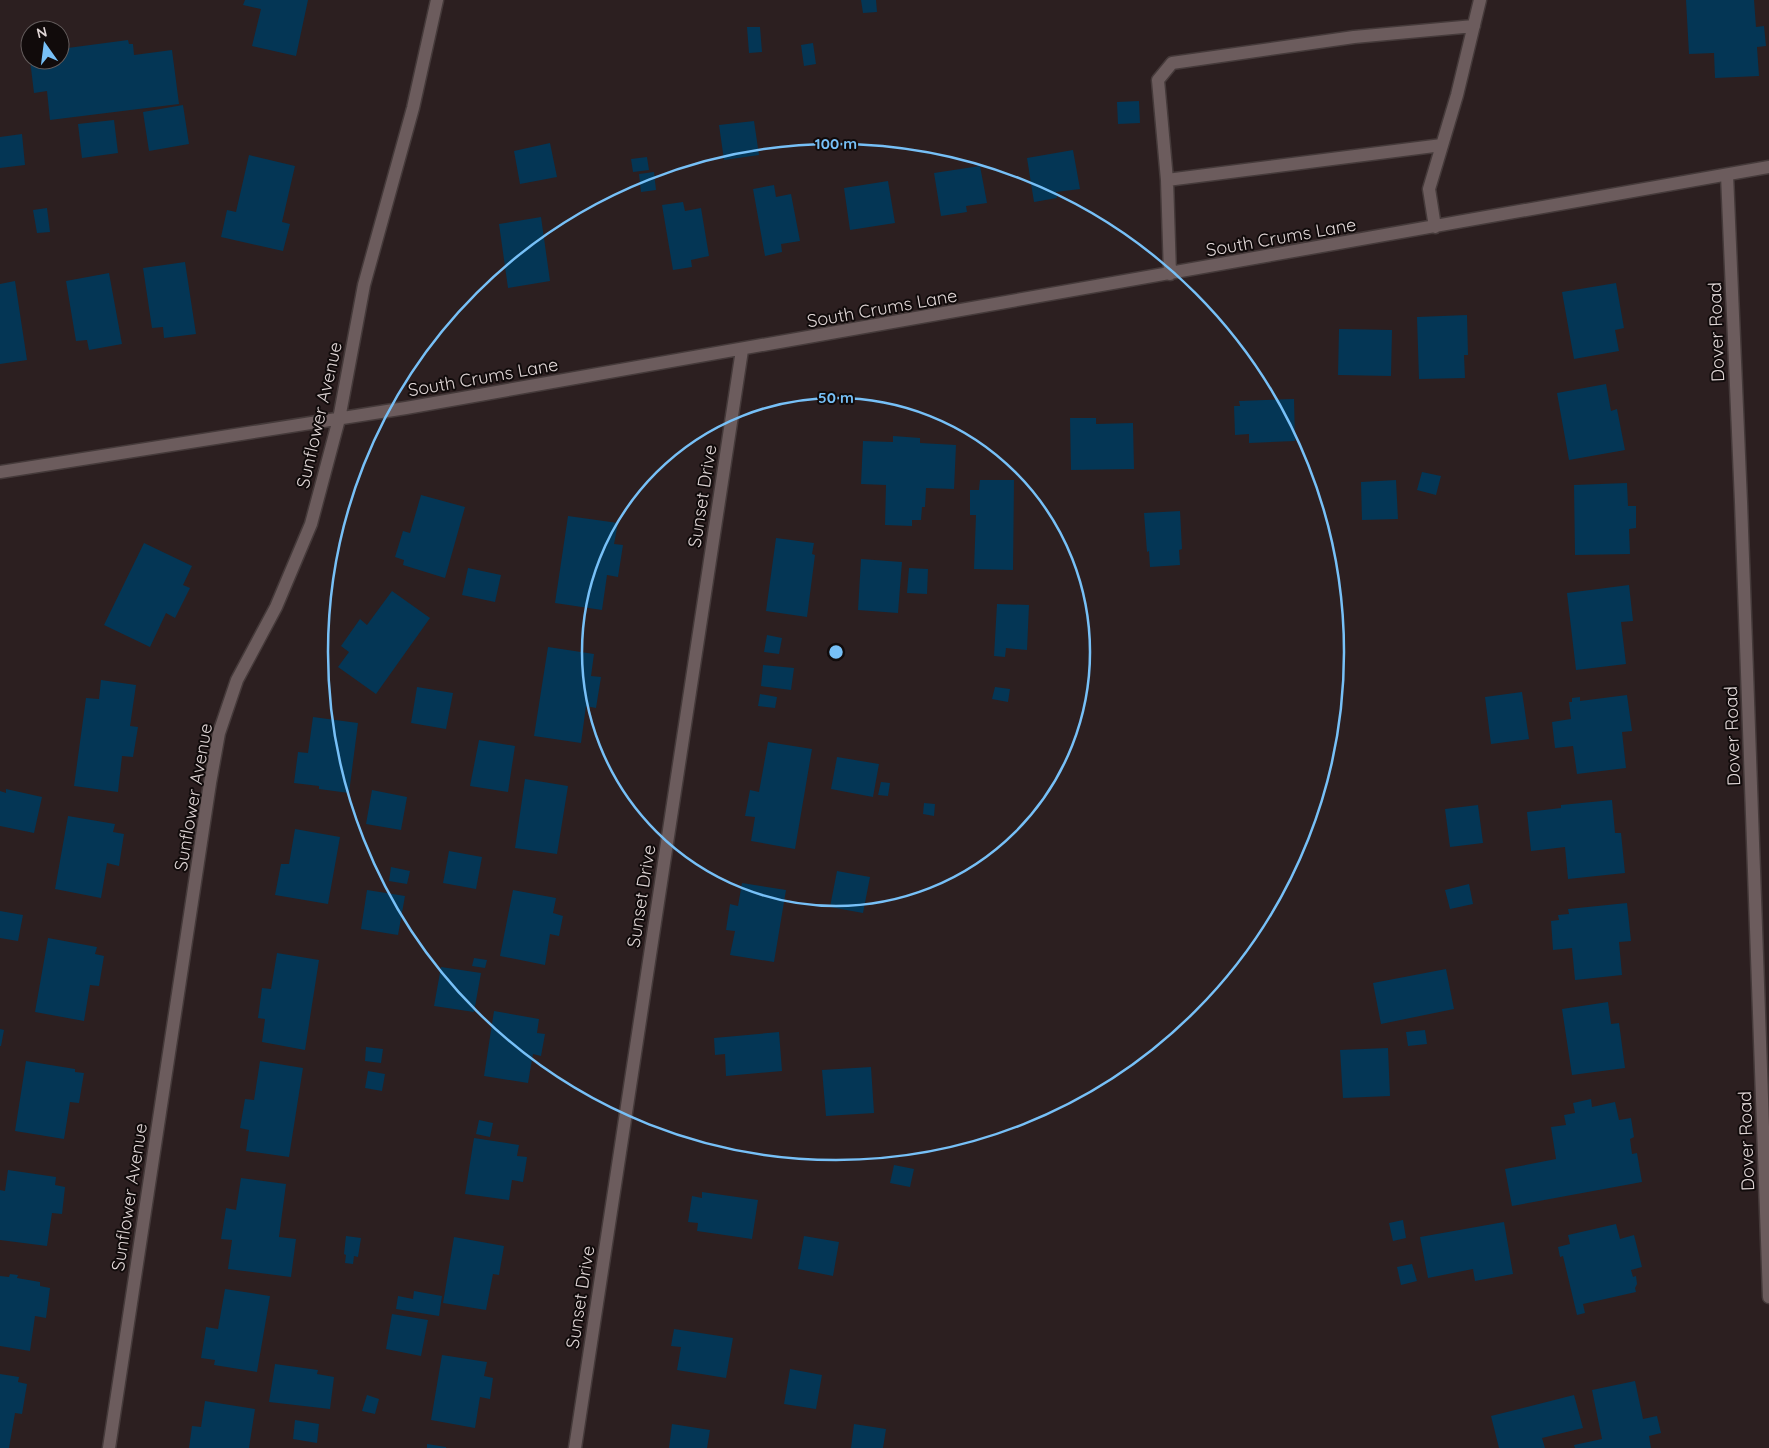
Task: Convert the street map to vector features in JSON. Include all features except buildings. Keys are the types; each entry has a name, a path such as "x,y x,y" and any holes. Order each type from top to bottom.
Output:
{"street":[{"name":"Sunflower Avenue","path":"109,1448 219,733 237,680 276,608 311,524 339,419 364,285 413,108 437,0"},
{"path":"1435,227 1428,189 1457,95 1480,0"},
{"path":"1170,274 1167,180 1158,80 1172,63 1354,37 1474,26"},
{"path":"1167,180 1442,145"},
{"name":"South Crums Lane","path":"0,472 339,419 742,350 1769,167"},
{"name":"Dover Road","path":"1727,175 1742,532 1769,1296"},
{"name":"Sunset Drive","path":"575,1448 742,350"}]}
